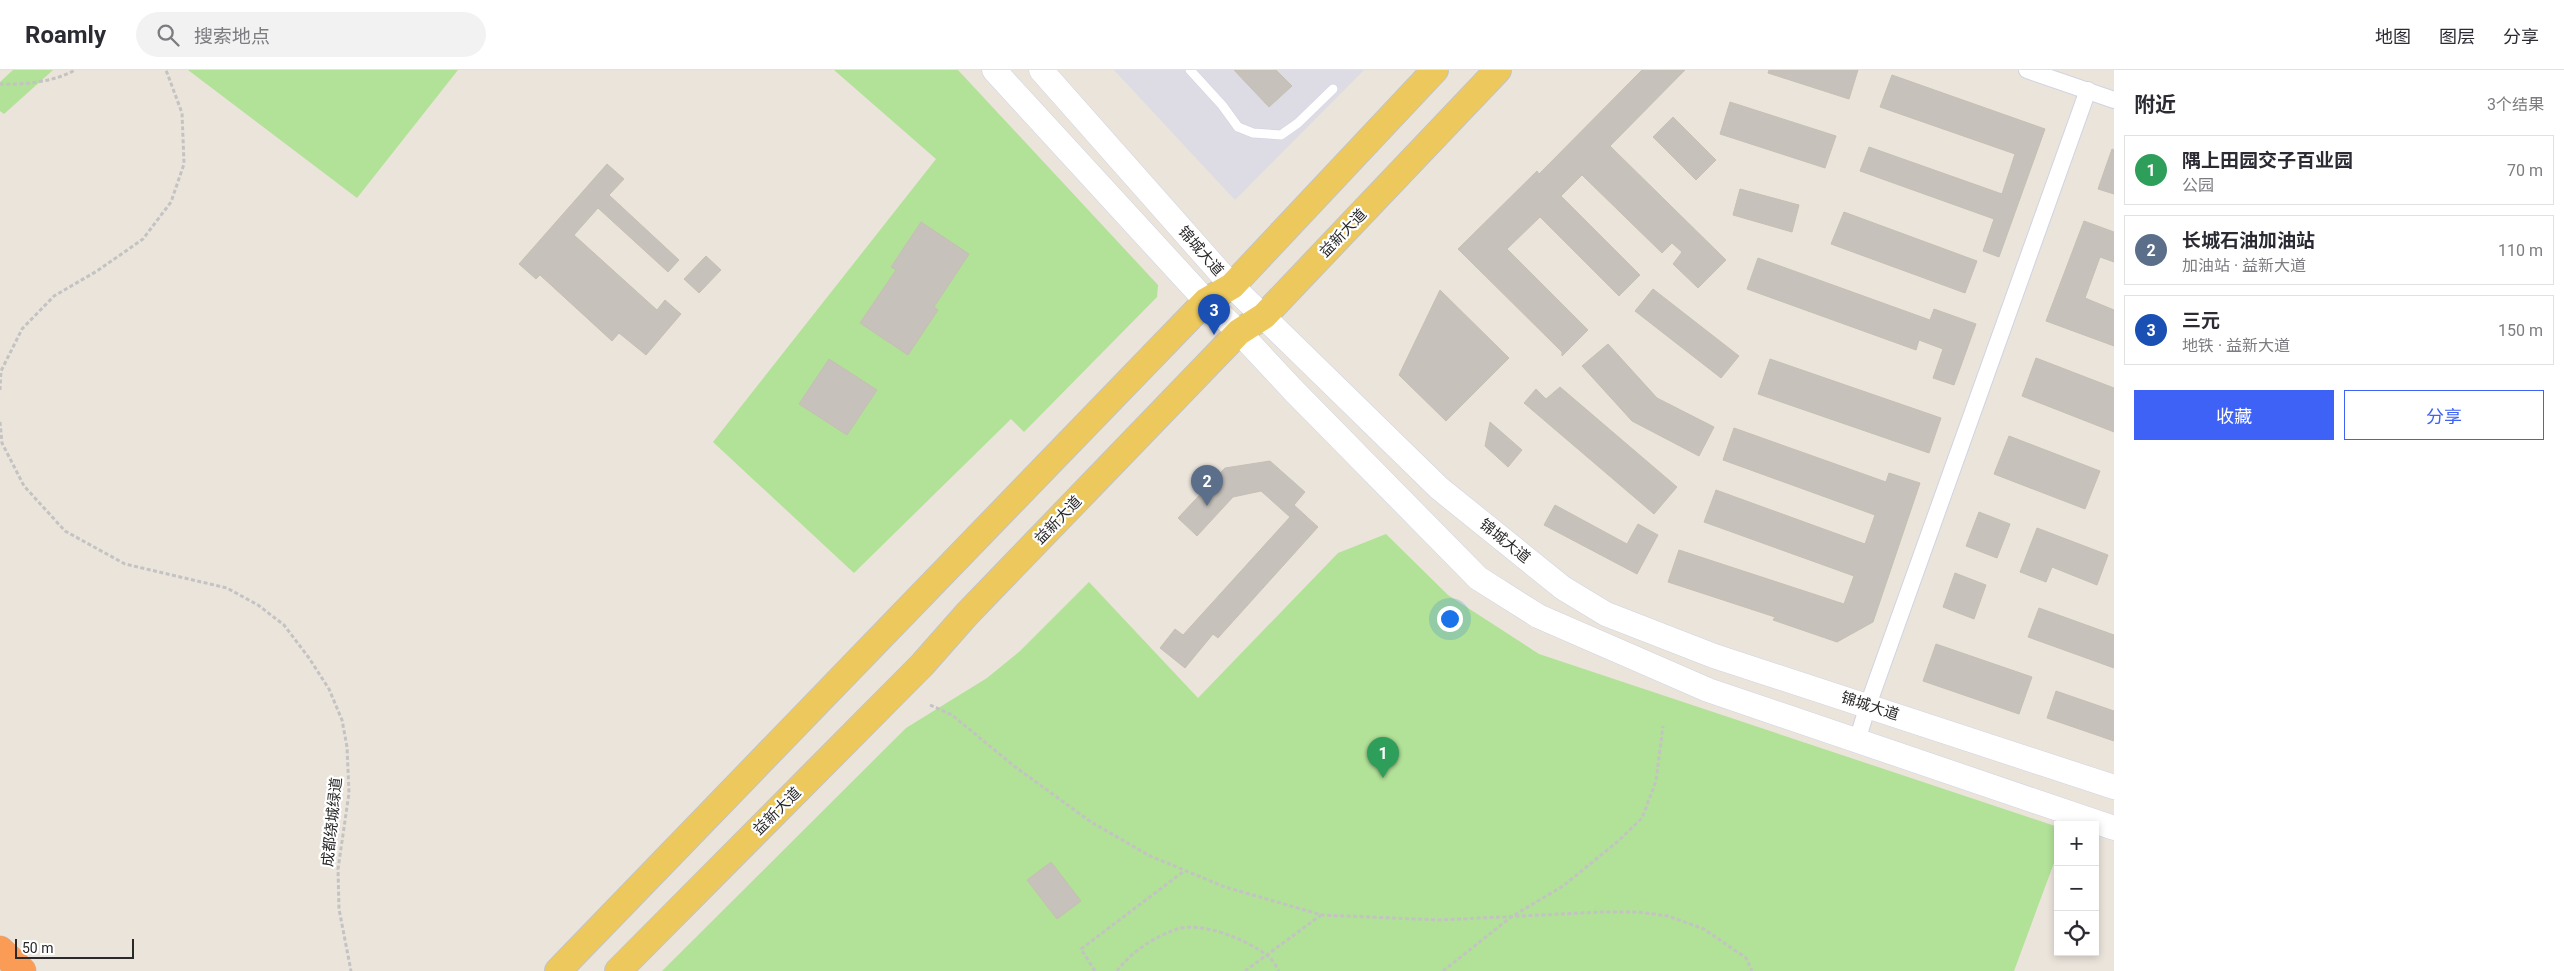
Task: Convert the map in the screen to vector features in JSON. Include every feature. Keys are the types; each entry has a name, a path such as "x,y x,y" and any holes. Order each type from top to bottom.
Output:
{"highway":[{"path":"0,950 22,971"},
{"path":"0,960 13,971"}],"main road":[{"path":"994,70 1206,301 1239,332 1294,391 1478,578 1538,616 1708,690 2114,828"},
{"name":"锦城大道","path":"1041,70 1232,286 1439,488 1563,588 1606,614 1714,656 2114,787"},
{"path":"558,971 1206,301 1232,286 1435,70"},
{"name":"益新大道","path":"618,971 922,664 967,614 1239,332 1264,316 1498,70"}],"street":[{"path":"2027,70 2114,100"},
{"path":"1857,741 1868,705 2088,90"}],"lane":[{"path":"1190,70 1222,105 1238,126 1253,133 1281,135 1298,123 1333,89"}],"path":[{"path":"0,84 46,79 75,70"},
{"path":"0,390 1,371 22,329 54,296 97,271 143,239 171,202 184,164 182,113 166,70"},
{"name":"成都绕城绿道","path":"0,422 2,443 24,486 65,531 125,564 227,588 258,605 284,626 309,658 329,689 342,720 347,747 349,793 338,869 339,909 351,971"},
{"path":"930,705 952,715 1014,766 1091,822 1150,856 1225,887 1322,914 1440,920 1601,912 1638,912 1668,916 1704,929 1746,958 1752,971"},
{"path":"1443,971 1511,917 1564,886 1617,842 1642,818 1656,781 1663,726"},
{"path":"1095,971 1081,949 1185,870"},
{"path":"1245,971 1322,914"},
{"path":"1117,971 1129,955 1178,929 1208,929 1237,938 1267,955 1279,971"}],"shaded area":[{"path":"1114,70 1364,70 1235,200"}],"green space":[{"path":"13,70 53,70 4,114 0,111 0,82"},
{"path":"188,70 458,70 357,198"},
{"path":"834,70 958,70 1158,285 1157,297 1024,432 1011,419 854,573 713,442 936,159"},
{"path":"1386,534 1448,595 1539,654 2054,826 2054,863 2014,971 662,971 906,728 987,678 1020,651 1089,582 1198,698 1338,553"}],"building":[{"path":"1234,70 1276,70 1292,86 1269,107"},
{"path":"1642,70 1685,70 1610,146 1726,260 1698,288 1673,264 1682,252 1672,243 1662,253 1582,175 1561,196 1640,275 1619,296 1540,217 1507,249 1588,330 1562,356 1562,352 1458,249 1537,171 1539,174"},
{"path":"1769,70 1858,70 1849,99 1768,73"},
{"path":"1892,75 2045,129 1999,257 1983,251 1994,219 1860,171 1869,147 2002,194 2015,154 1880,107"},
{"path":"1730,102 1836,136 1825,168 1720,134"},
{"path":"1673,117 1716,160 1696,180 1653,137"},
{"path":"2112,149 2114,150 2114,194 2098,189"},
{"path":"607,164 624,179 609,195 679,260 668,272 598,208 574,235 657,310 665,300 681,314 646,355 619,333 612,341 540,275 536,279 519,264"},
{"path":"1740,189 1799,205 1792,232 1733,215"},
{"path":"1844,212 1977,261 1965,293 1831,244"},
{"path":"2084,221 2114,232 2114,262 2100,257 2085,298 2114,310 2114,346 2046,321"},
{"path":"921,222 969,254 934,307 938,310 908,355 860,323 896,270 891,267"},
{"path":"706,256 721,270 699,293 684,279"},
{"path":"1758,258 1930,320 1934,309 1976,324 1954,385 1933,378 1943,349 1919,340 1916,350 1747,289"},
{"path":"1653,289 1739,356 1721,378 1635,311"},
{"path":"1440,290 1509,358 1446,421 1399,375"},
{"path":"1608,344 1657,398 1714,427 1699,456 1632,421 1582,366"},
{"path":"2036,358 2114,388 2114,432 2022,396"},
{"path":"829,359 877,390 847,435 799,404"},
{"path":"1770,359 1941,418 1929,453 1758,394"},
{"path":"1560,387 1677,487 1654,514 1524,403 1536,389 1546,399"},
{"path":"1490,422 1522,450 1508,467 1485,446"},
{"path":"1734,428 1886,482 1889,473 1920,483 1873,622 1837,642 1773,620 1775,617 1668,582 1679,550 1844,604 1854,576 1704,522 1716,490 1865,544 1875,515 1723,460"},
{"path":"2009,436 2100,471 2085,509 1994,474"},
{"path":"1270,461 1305,492 1294,505 1318,527 1218,638 1213,634 1185,668 1160,648 1175,629 1183,635 1290,517 1261,491 1233,497 1197,536 1178,518 1225,468"},
{"path":"1555,505 1627,544 1638,524 1658,535 1637,574 1544,525"},
{"path":"1979,512 2010,524 1997,558 1966,546"},
{"path":"2037,528 2108,555 2097,585 2052,567 2046,582 2020,572"},
{"path":"1955,573 1986,585 1974,619 1943,607"},
{"path":"2039,608 2114,635 2114,668 2028,637"},
{"path":"1936,644 2032,677 2019,714 1923,681"},
{"path":"2056,691 2114,711 2114,741 2047,718"},
{"path":"1051,862 1081,901 1057,919 1027,880"}],"place":[{"name":"三元","path":"1214,335"},
{"name":"长城石油加油站","path":"1207,506"},
{"name":"隅上田园交子百业园","path":"1383,778"}]}
